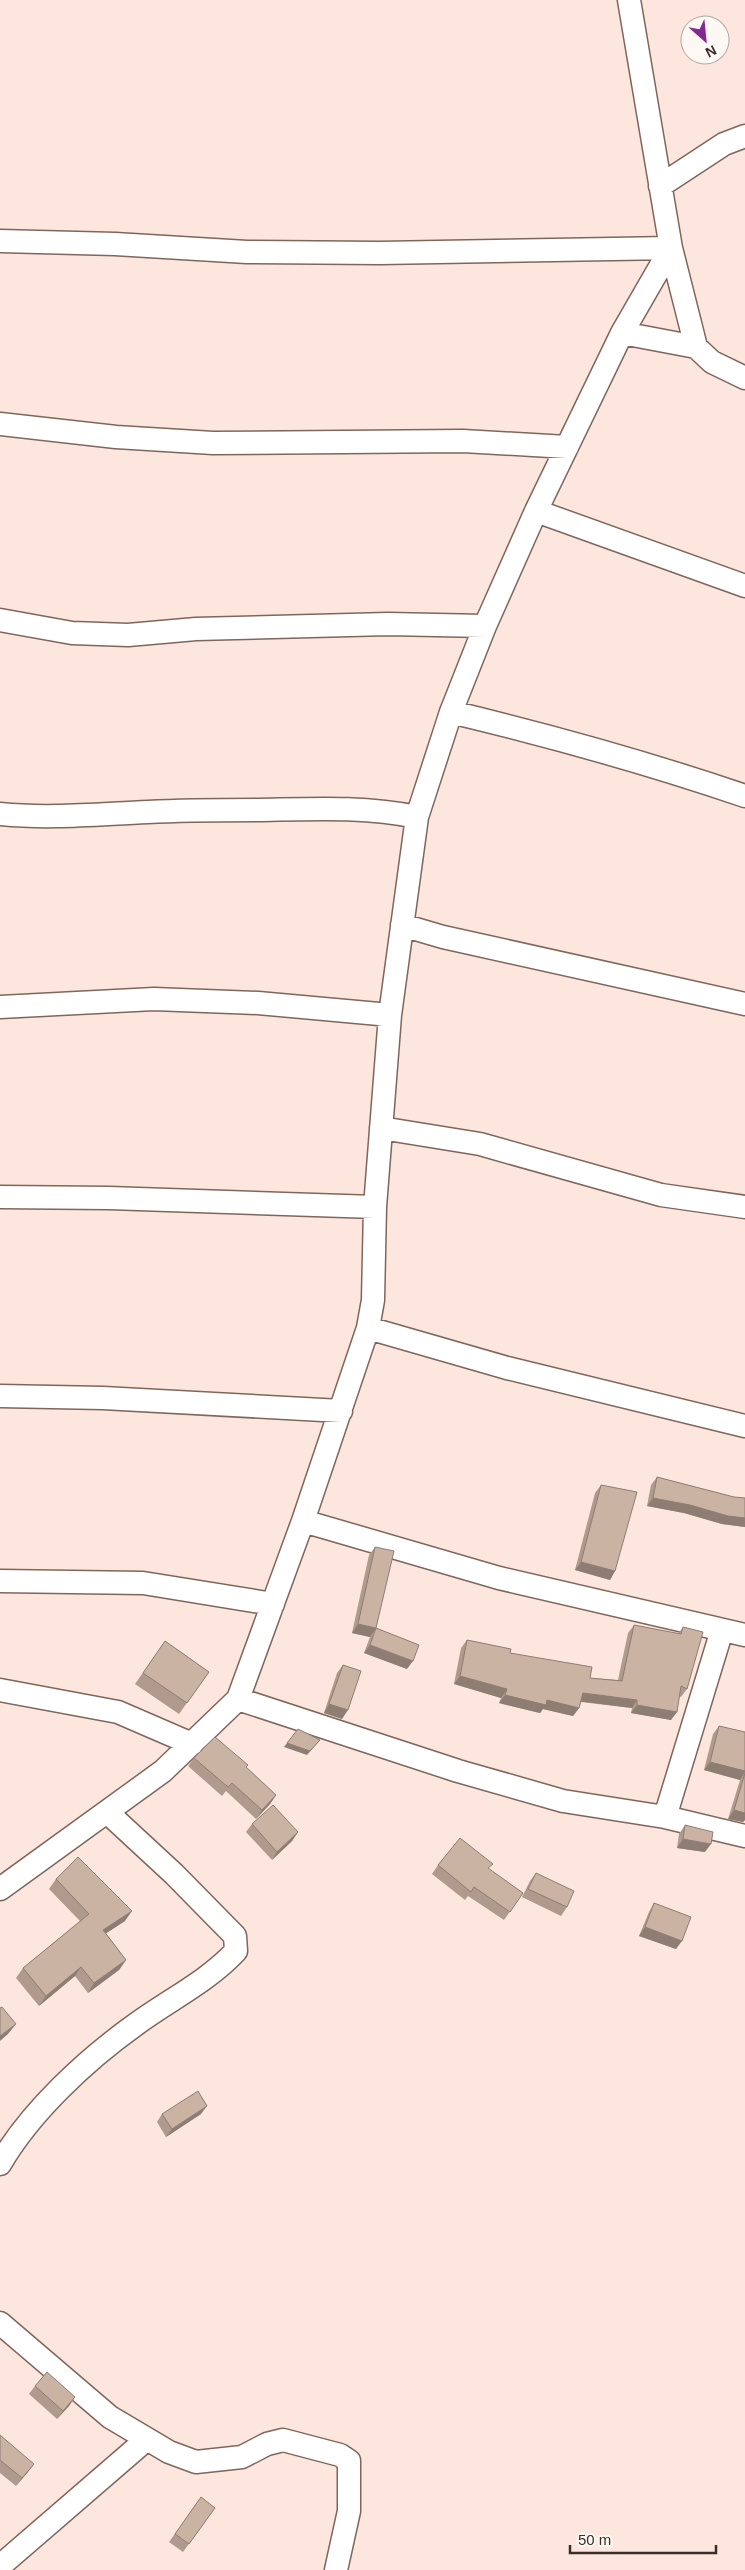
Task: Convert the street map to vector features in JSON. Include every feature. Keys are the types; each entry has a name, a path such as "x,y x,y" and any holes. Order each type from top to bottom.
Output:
{"street":[{"path":"629,0 671,248 696,347"},
{"path":"660,186 724,144 745,136"},
{"path":"0,241 114,244 256,252 380,253 671,248"},
{"path":"0,1889 163,1771 238,1700 303,1521 368,1328 372,1300 376,1207 390,1015 417,817 451,712 485,626 536,511 622,333 671,248"},
{"path":"622,333 696,347 712,362 745,378"},
{"path":"0,424 116,437 213,443 463,441 567,447"},
{"path":"536,511 745,586"},
{"path":"0,620 72,632 128,635 196,629 388,624 485,626"},
{"path":"451,712 542,734 659,767 745,796"},
{"path":"0,814 30,817 150,812 340,808 387,811 417,817"},
{"path":"402,926 442,937 745,1004"},
{"path":"0,1007 154,999 258,1003 390,1015"},
{"path":"381,1128 480,1144 661,1195 745,1207"},
{"path":"0,1197 109,1198 376,1207"},
{"path":"368,1328 507,1368 745,1426"},
{"path":"0,1396 103,1398 341,1411"},
{"path":"303,1521 499,1578 745,1635"},
{"path":"0,1581 143,1583 273,1604"},
{"path":"665,1817 722,1630"},
{"path":"0,1690 118,1712 192,1744"},
{"path":"238,1700 458,1772 563,1801 665,1817 745,1836"},
{"path":"0,2164 38,2112 91,2060 135,2025 219,1969 236,1951 235,1936 174,1874 107,1812"},
{"path":"0,2323 110,2417 169,2452 196,2462 242,2457 267,2444 282,2440 340,2455 349,2461 349,2511 336,2570"},
{"path":"0,2566 148,2439"}],"building":[{"path":"657,1477 734,1497 745,1498 745,1518 728,1516 690,1505 653,1498"},
{"path":"601,1485 637,1492 615,1571 581,1562"},
{"path":"375,1547 394,1551 376,1628 358,1624"},
{"path":"634,1625 681,1634 683,1627 703,1632 687,1689 681,1686 677,1712 637,1705 637,1700 583,1693 579,1708 547,1700 546,1705 505,1695 507,1689 460,1676 467,1640 511,1649 510,1653 592,1667 590,1678 622,1681"},
{"path":"376,1628 419,1645 413,1661 370,1645"},
{"path":"165,1641 209,1672 187,1703 143,1673"},
{"path":"343,1665 361,1671 348,1710 329,1704"},
{"path":"719,1726 745,1732 745,1771 710,1762"},
{"path":"298,1729 320,1740 310,1751 287,1743"},
{"path":"215,1737 248,1765 246,1767 276,1795 262,1810 232,1783 228,1787 194,1758"},
{"path":"745,1773 745,1813 734,1810"},
{"path":"273,1805 298,1832 277,1852 252,1824"},
{"path":"685,1825 713,1832 711,1844 683,1839"},
{"path":"460,1838 493,1864 488,1868 523,1893 510,1912 474,1887 471,1892 438,1865"},
{"path":"78,1857 132,1911 103,1930 126,1960 94,1983 81,1967 46,1996 23,1968 89,1914 56,1879"},
{"path":"536,1873 574,1891 567,1907 528,1889"},
{"path":"654,1903 691,1917 682,1941 645,1927"},
{"path":"2,2007 16,2024 0,2036 0,2008"},
{"path":"198,2091 207,2106 172,2129 162,2114"},
{"path":"47,2372 75,2397 63,2411 35,2386"},
{"path":"0,2435 34,2464 22,2478 0,2460"},
{"path":"201,2497 215,2508 189,2544 175,2534"}]}
